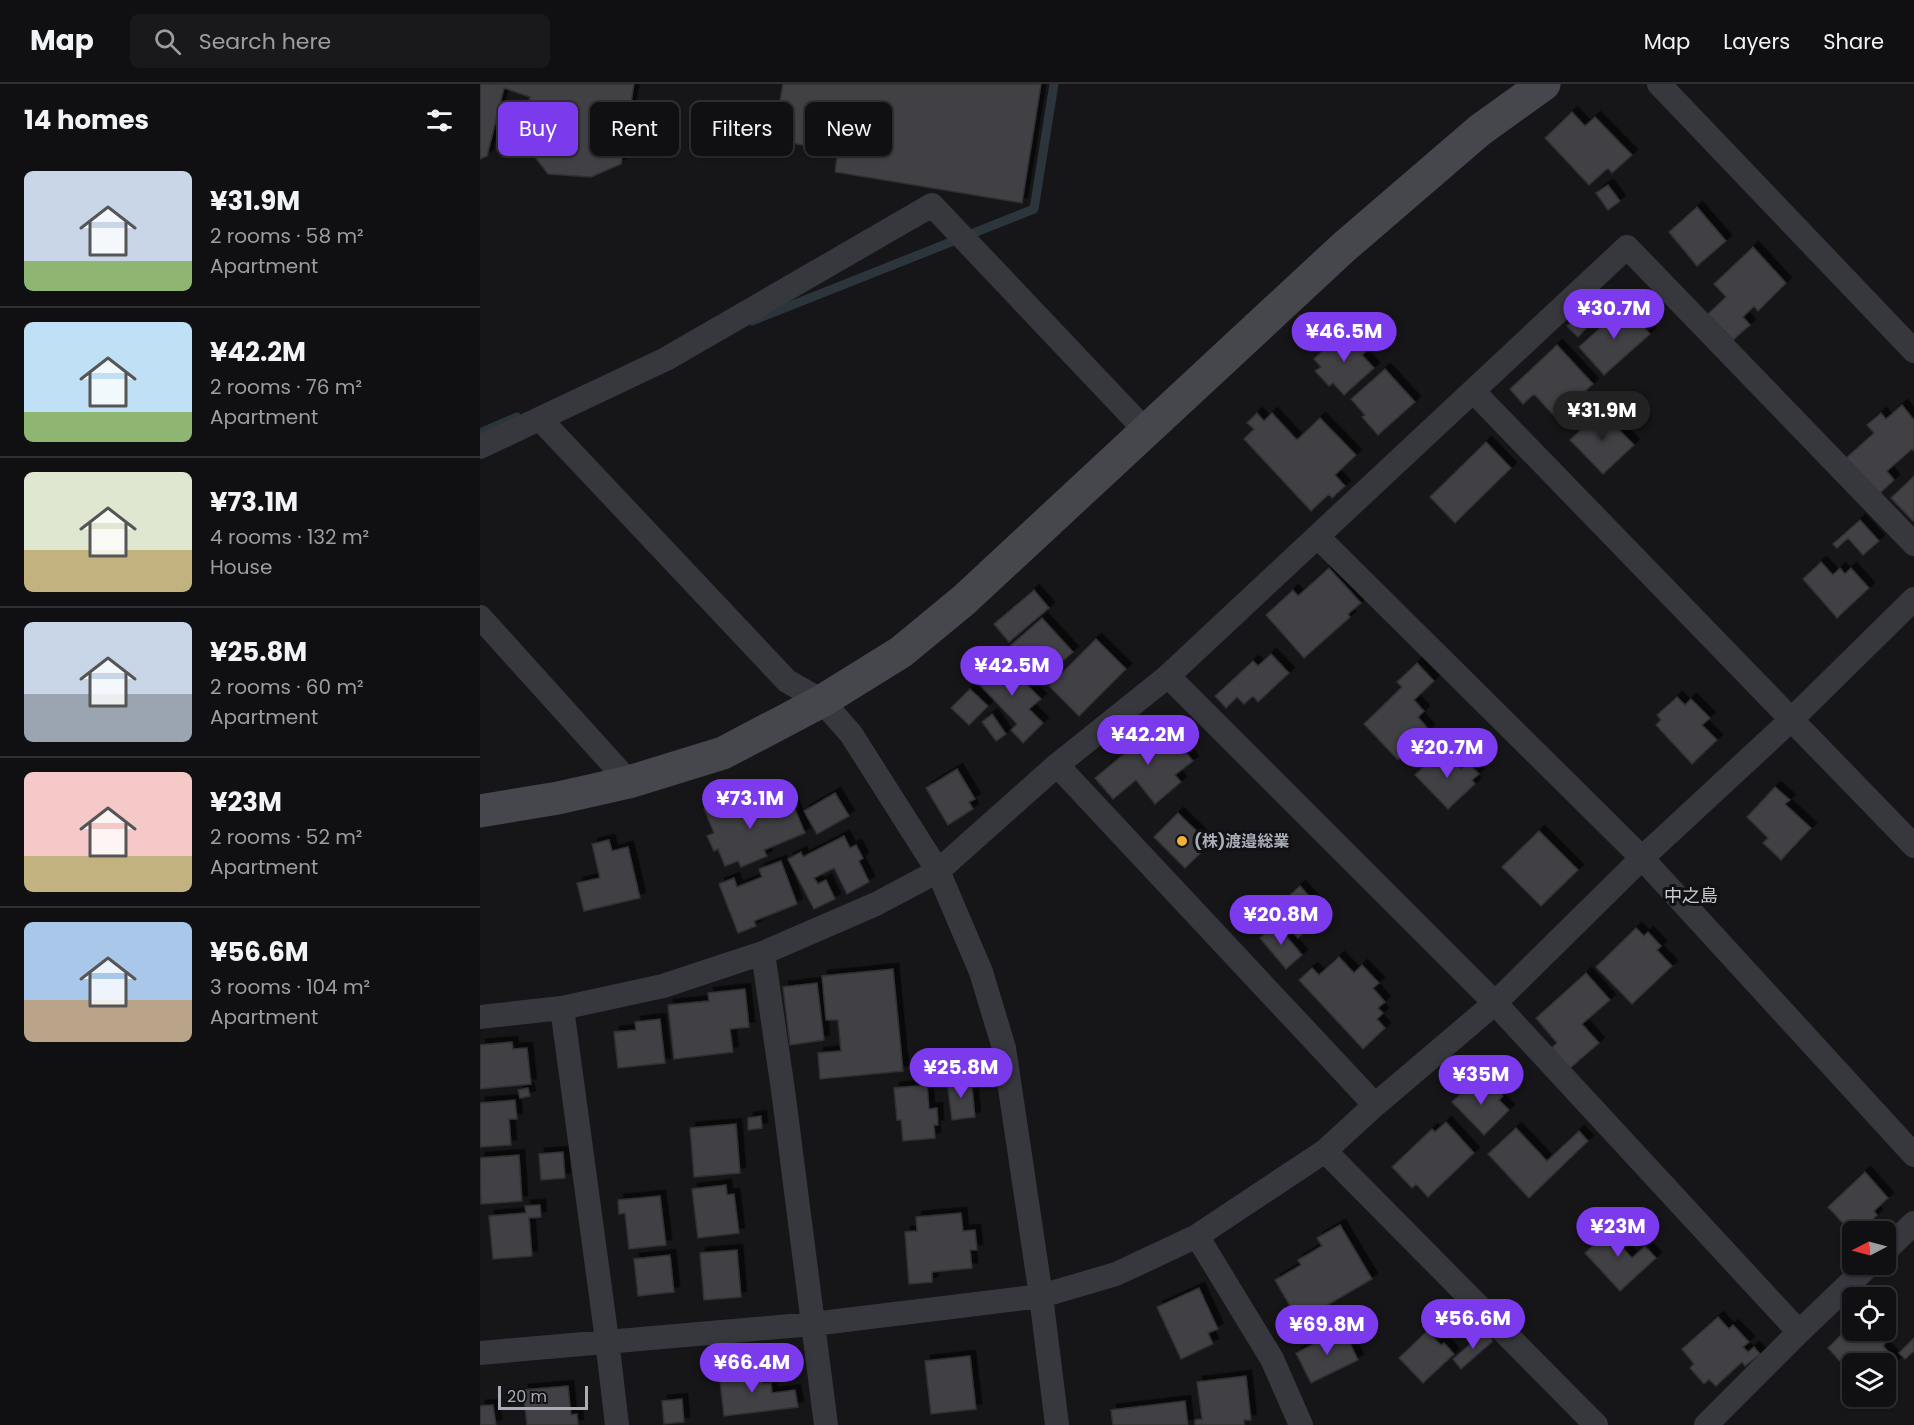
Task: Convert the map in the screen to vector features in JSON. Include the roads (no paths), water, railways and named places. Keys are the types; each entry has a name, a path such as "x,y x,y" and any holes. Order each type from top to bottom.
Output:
{"street":[{"path":"480,811 558,798 629,782 723,753 822,701 901,652 964,600 1344,247 1480,130 1544,84"},
{"path":"1659,84 1914,351"},
{"path":"480,447 666,359 932,205 1146,431"},
{"path":"480,1017 562,1008 663,986 763,953 876,904 938,871 1057,765 1168,676 1627,247 1914,544"},
{"path":"1473,391 1914,846"},
{"path":"540,419 787,681 822,701 851,734 938,871 981,972 1004,1048 1041,1296 1057,1425"},
{"path":"1318,537 1642,858 1914,1155"},
{"path":"480,1353 607,1340 813,1324 1041,1296 1116,1274 1197,1236 1325,1151 1375,1105 1495,1003 1642,858 1792,718 1914,599"},
{"path":"480,617 629,782"},
{"path":"1168,676 1495,1003 1799,1332"},
{"path":"1057,765 1375,1105"},
{"path":"763,953 826,1425"},
{"path":"562,1008 617,1425"},
{"path":"1325,1151 1596,1425"},
{"path":"1896,1240 1914,1223"},
{"path":"1197,1236 1272,1359 1301,1425"},
{"path":"1706,1425 1859,1275"}],"waterway":[{"path":"752,321 1034,209 1054,84"},
{"path":"480,433 517,417"}],"place":[{"name":"(株)渡邉総業","path":"1182,841"}],"district":[{"name":"中之島","path":"1691,896"}]}
